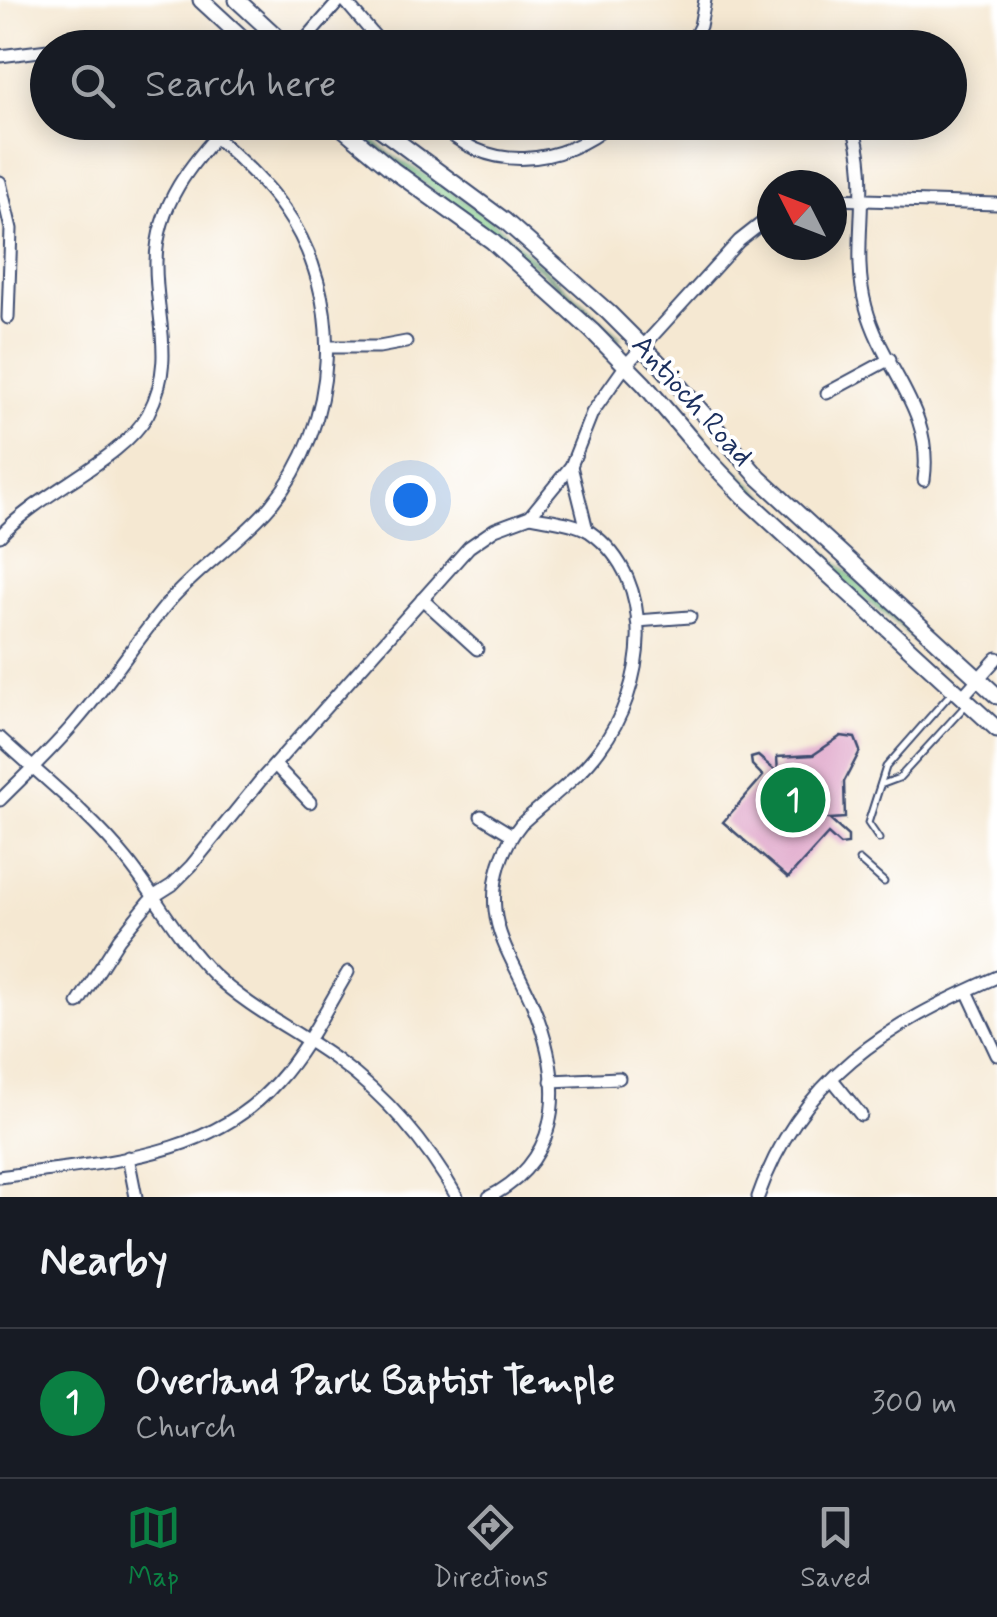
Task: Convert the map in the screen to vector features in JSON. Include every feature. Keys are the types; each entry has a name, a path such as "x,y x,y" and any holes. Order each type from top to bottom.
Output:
{"main road":[{"path":"201,0 234,30"},
{"path":"237,0 270,30"},
{"name":"Antioch Road","path":"356,140 492,241 626,365 746,498 997,729"},
{"name":"Antioch Road","path":"396,140 525,237 643,346 759,478 997,696"}],"street":[{"path":"314,30 342,0 369,30"},
{"path":"698,30 706,0"},
{"path":"0,56 30,52"},
{"path":"0,536 28,509 124,443 149,411 165,353 156,276 159,234 180,181 213,140"},
{"path":"0,800 80,717 168,602 250,527 288,482 316,421 327,371 327,347 322,297 302,239 267,187 218,140"},
{"path":"461,140 493,156 526,160 572,150 587,140"},
{"path":"855,140 862,169 862,284 870,318 912,401 924,434 924,480"},
{"path":"0,182 11,229 8,318"},
{"path":"847,199 997,204"},
{"path":"78,1002 153,897 192,866 275,764 422,599 479,538 530,516 571,466 584,427 626,365 757,227"},
{"path":"327,347 379,348 406,342"},
{"path":"827,393 890,359"},
{"path":"571,466 587,530"},
{"path":"488,1197 525,1173 536,1159 551,1124 551,1081 541,1025 501,933 495,908 500,864 512,835 589,763 615,726 634,675 637,621 626,576 605,546 587,530 530,516"},
{"path":"422,599 477,649"},
{"path":"637,621 690,617"},
{"path":"961,697 997,658"},
{"path":"0,738 105,836 172,926 214,974 238,995 345,1066 386,1102 432,1157 457,1197"},
{"path":"275,764 310,802"},
{"path":"481,816 512,835"},
{"path":"0,1176 179,1146 231,1122 278,1081 348,972"},
{"path":"758,1197 792,1128 860,1052 898,1024 997,977"},
{"path":"967,991 997,1055"},
{"path":"551,1081 620,1078"},
{"path":"832,1079 861,1114"},
{"path":"128,1157 136,1197"}],"lane":[{"path":"879,839 868,823 886,767 961,697"},
{"path":"883,784 898,778 961,697"},
{"path":"860,860 884,882"}],"green space":[{"path":"366,140 372,140 490,219 620,338 538,268"},
{"path":"655,382 722,458 951,667 941,664 890,617 862,598 725,471 652,384"}],"building":[{"path":"841,736 855,738 860,751 844,782 845,818 829,819 848,836 848,844 840,845 828,834 788,878 723,822 763,776 752,765 751,758 758,756 778,773 777,757 813,755"}],"place":[{"name":"Overland Park Baptist Temple","path":"793,800"}]}
